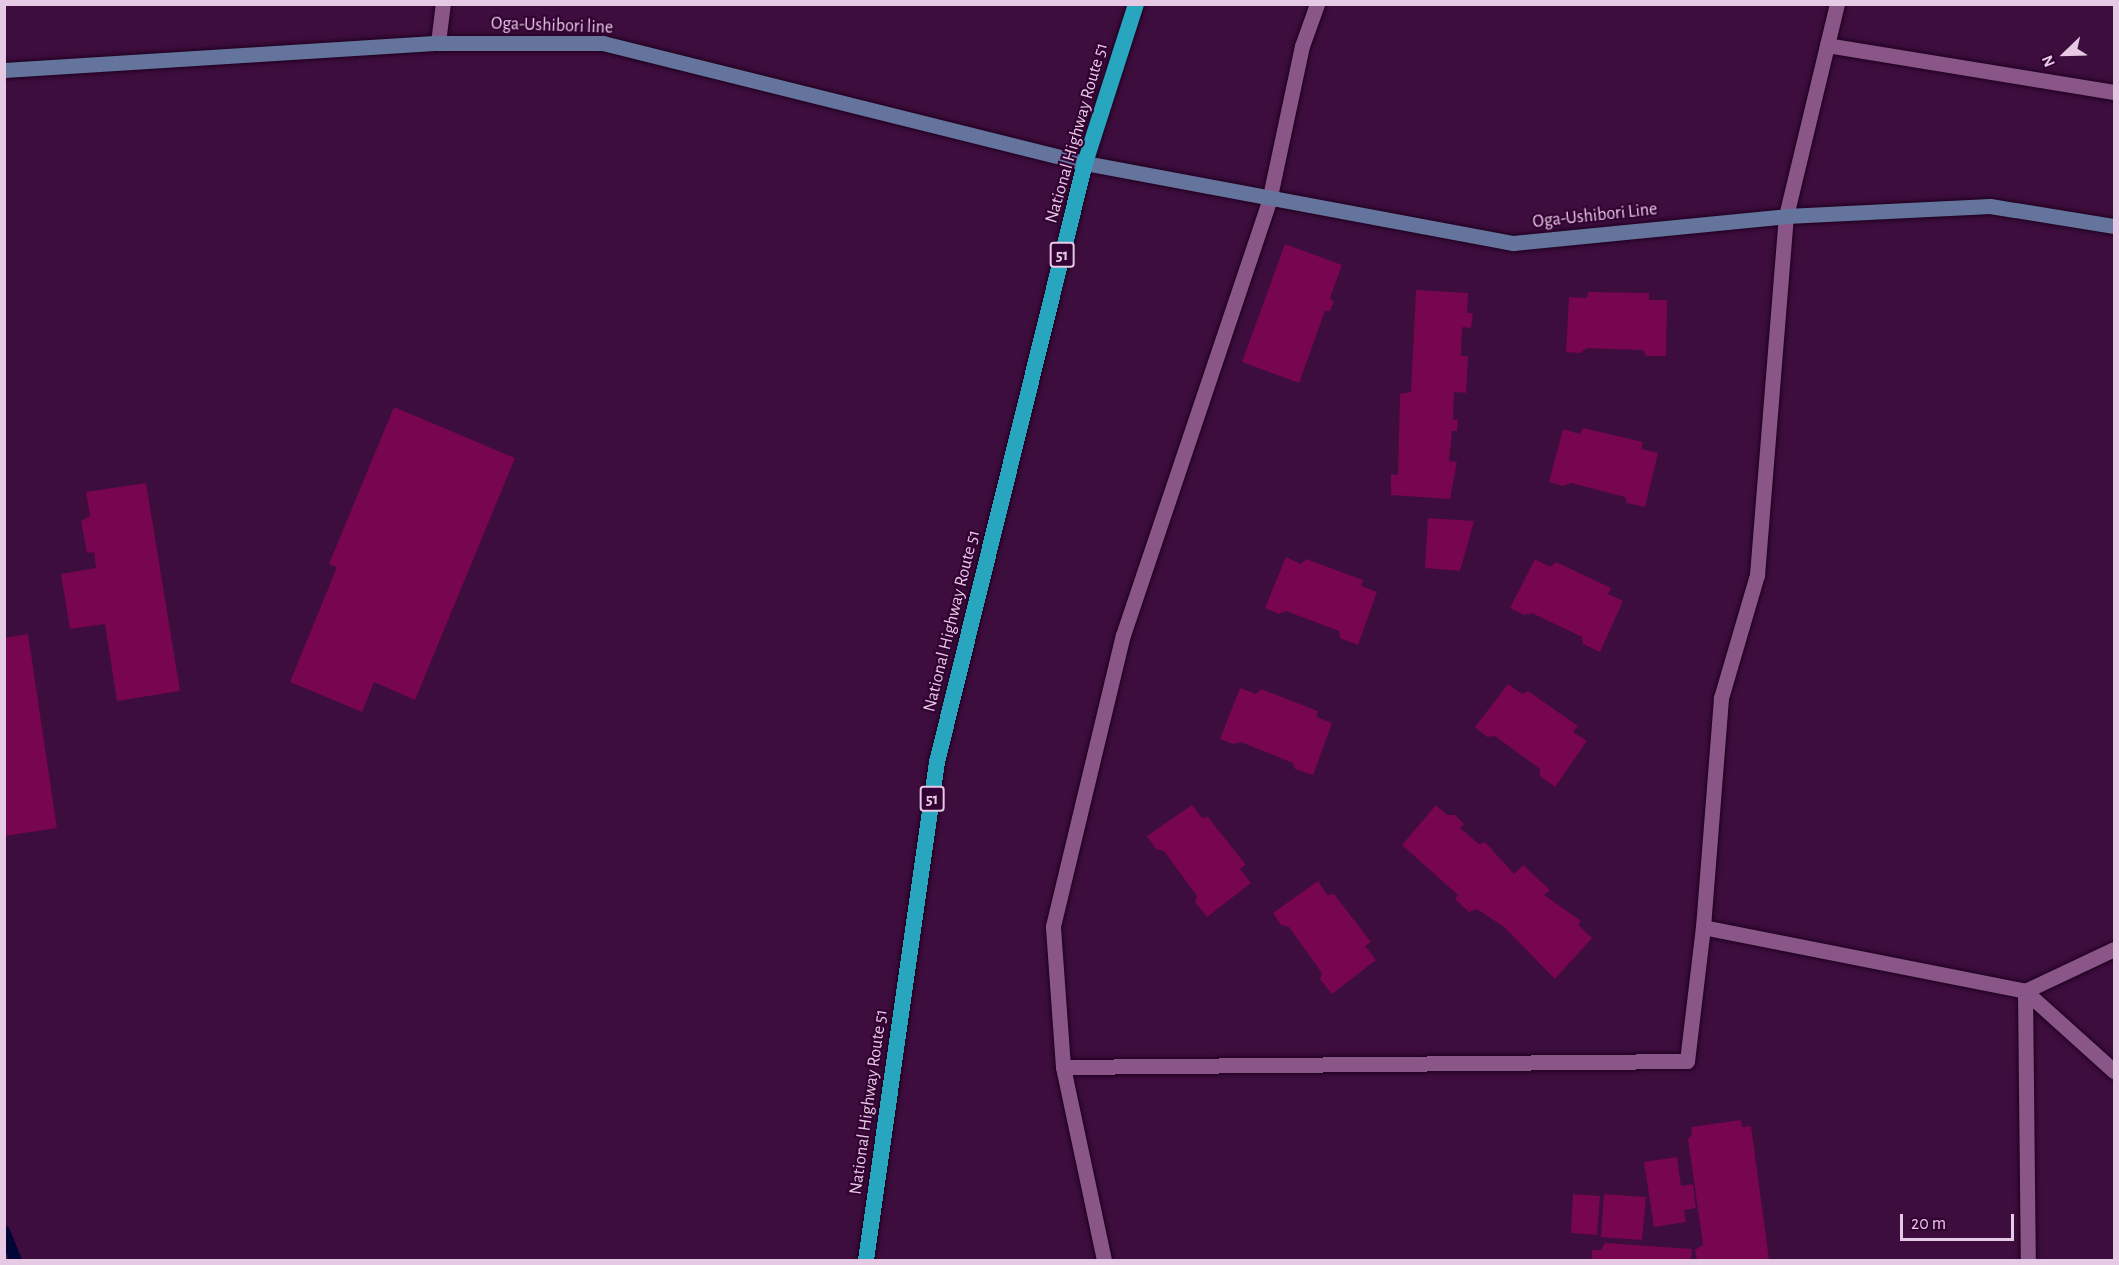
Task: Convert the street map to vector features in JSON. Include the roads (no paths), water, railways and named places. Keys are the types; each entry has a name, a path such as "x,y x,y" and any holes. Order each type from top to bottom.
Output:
{"highway":[{"name":"National Highway Route 51","path":"866,1260 937,762 1084,164 1136,4"}],"main road":[{"name":"Oga-Ushibori line","path":"4,70 438,43 603,43 1084,164"},
{"name":"Oga-Ushibori Line","path":"1084,164 1269,201 1513,243 1786,216 1990,206 2115,226"}],"street":[{"path":"438,43 443,4"},
{"path":"1104,1260 1063,1067 1053,926 1123,636 1269,201 1302,46 1317,4"},
{"path":"1063,1067 1687,1061 1703,927 1721,698 1756,575 1786,216 1837,4"},
{"path":"1827,45 2115,92"},
{"path":"1703,927 2025,991 2115,1071"},
{"path":"2025,991 2115,949"},
{"path":"2025,991 2028,1260"}],"waterway":[{"path":"4,1231 16,1260"}]}
